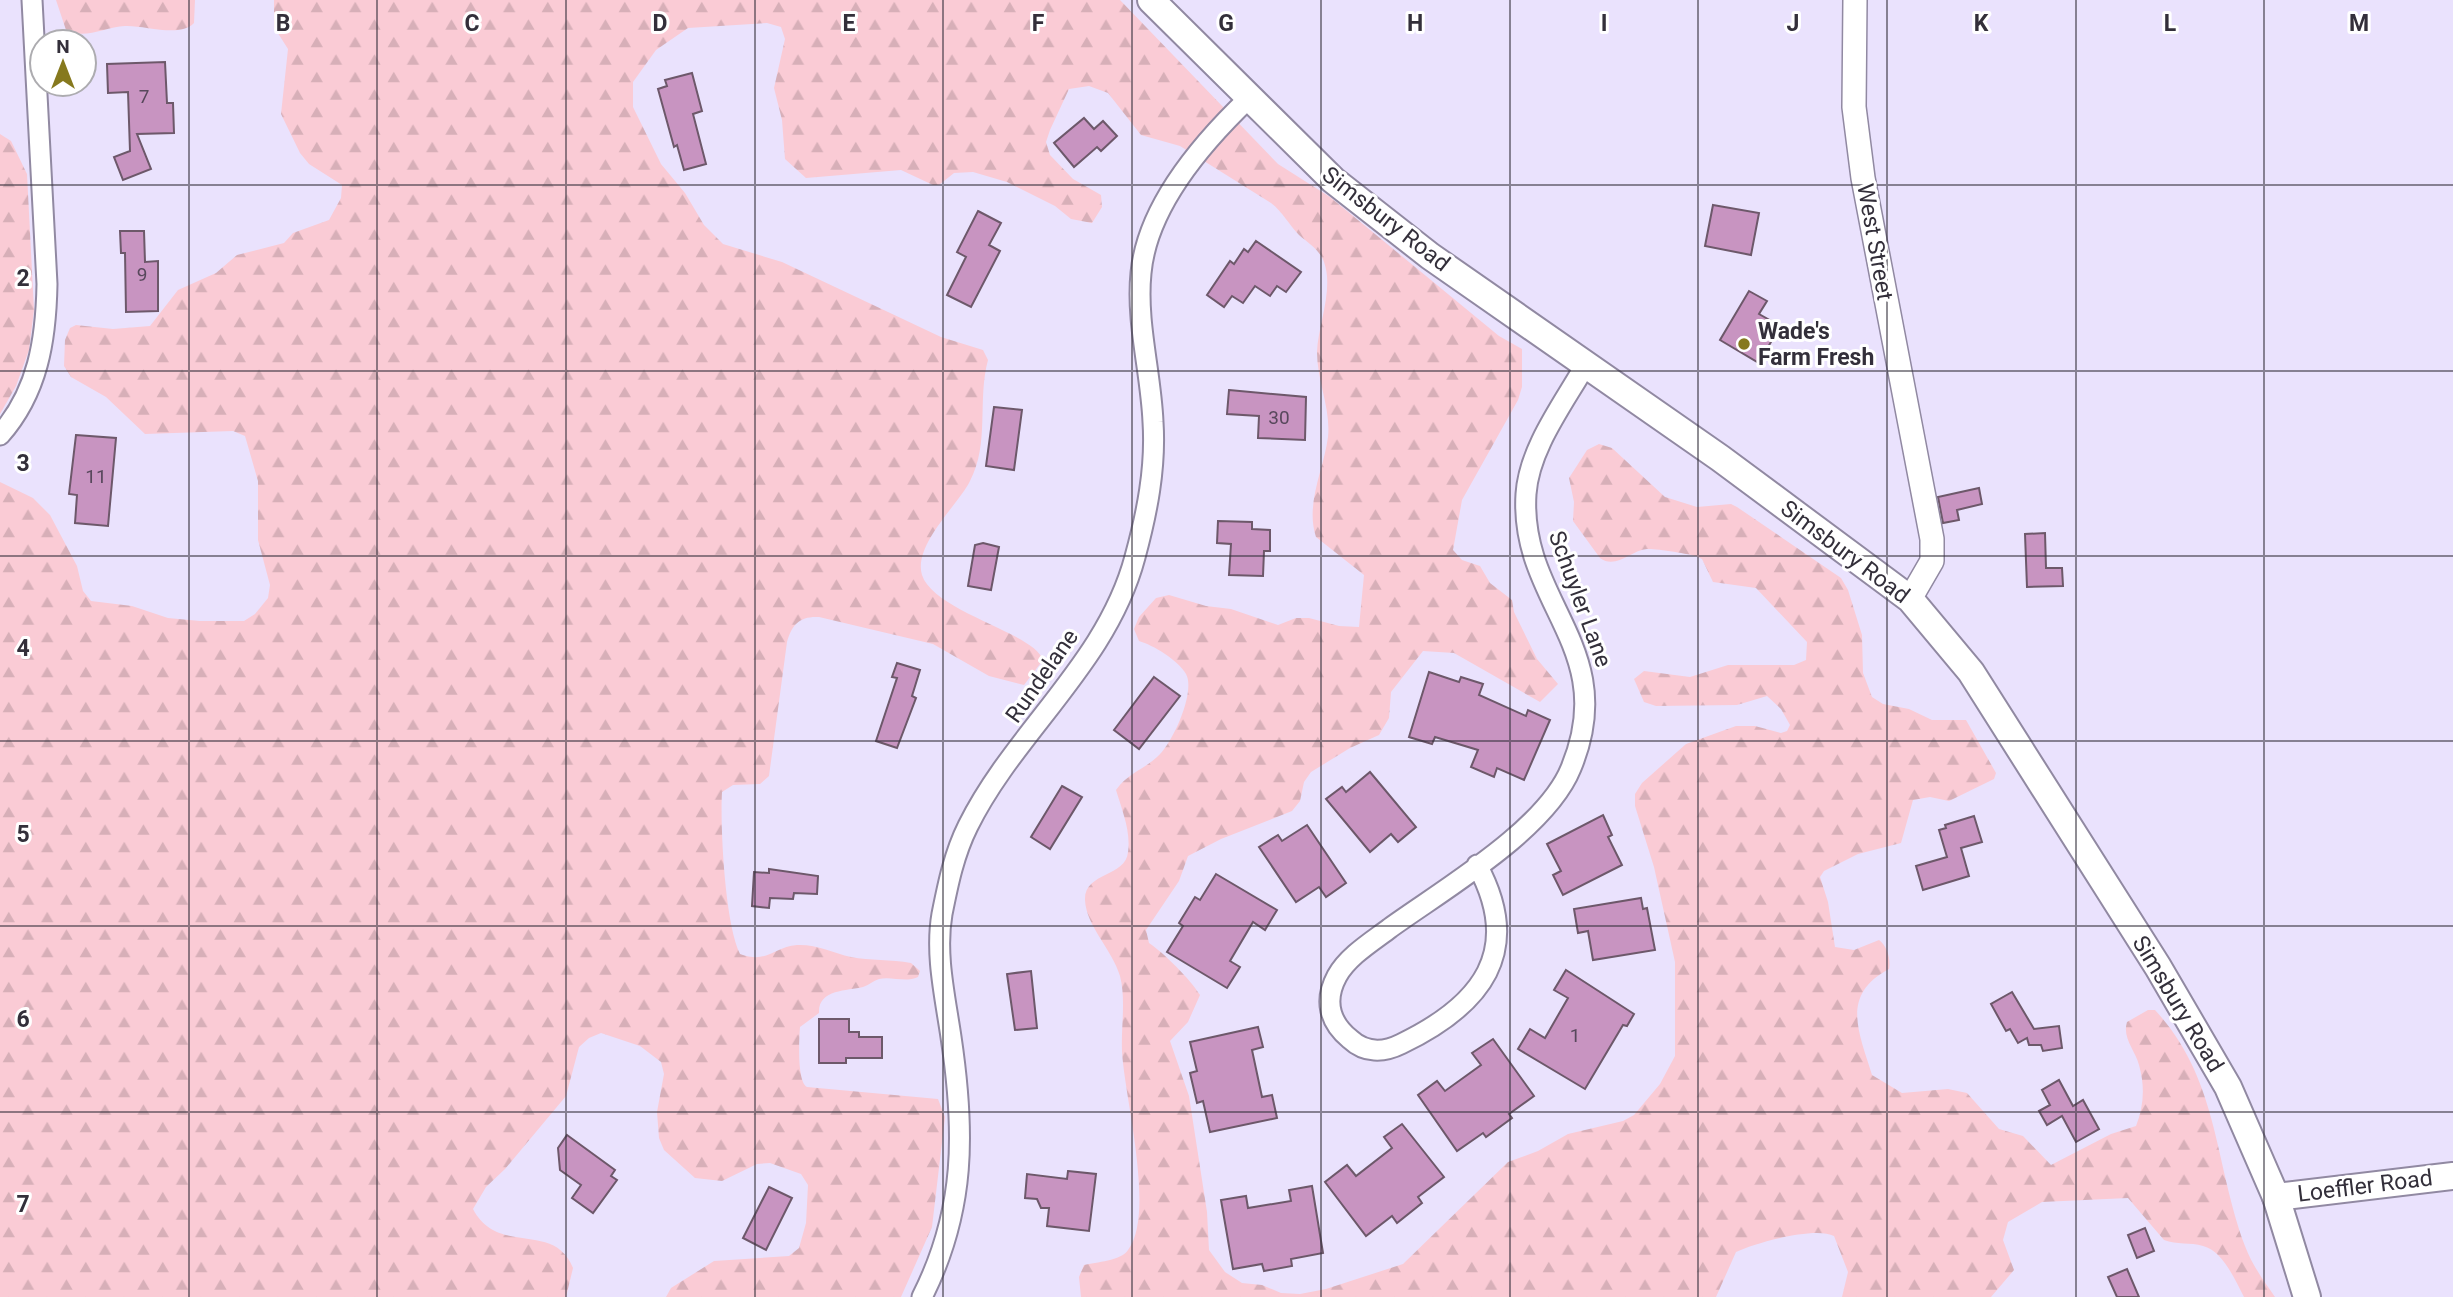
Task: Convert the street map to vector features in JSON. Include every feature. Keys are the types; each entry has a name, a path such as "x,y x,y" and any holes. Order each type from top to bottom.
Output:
{"main road":[{"name":"Simsbury Road","path":"1151,0 1248,99 1355,197 1430,256 1720,458 1910,599 1971,672 2158,967 2228,1087 2276,1197 2306,1297"},
{"name":"Loeffler Road","path":"2276,1197 2453,1176"}],"street":[{"path":"0,435 32,383 42,355 46,329 47,284 32,0"},
{"name":"West Street","path":"1855,0 1852,57 1854,107 1863,178 1932,539 1932,561 1910,599"},
{"name":"Rundelane","path":"922,1297 948,1228 959,1157 961,1114 940,954 942,916 952,867 969,824 990,789 1093,649 1115,611 1134,561 1152,474 1154,424 1140,301 1141,271 1147,245 1168,194 1190,161 1217,128 1248,99"},
{"name":"Schuyler Lane","path":"1477,865 1492,893 1497,917 1498,942 1487,972 1458,1006 1416,1036 1380,1051 1359,1047 1335,1023 1330,1013 1331,992 1341,970 1384,933 1520,832 1557,793 1572,768 1582,731 1586,697 1581,663 1549,598 1533,554 1526,494 1539,449 1586,364"}],"green space":[{"path":"56,0 195,0 194,23 180,30 133,26 98,31 98,28 65,28"},
{"path":"274,0 1120,0 1278,164 1330,197 1499,336 1522,349 1522,387 1518,400 1462,500 1453,550 1462,560 1480,566 1490,583 1512,600 1514,612 1537,659 1558,684 1540,702 1454,653 1423,651 1391,692 1389,718 1379,735 1350,748 1311,772 1304,782 1300,801 1292,811 1221,839 1188,856 1179,881 1146,930 1149,943 1176,967 1200,995 1188,1022 1170,1041 1189,1096 1207,1212 1209,1250 1225,1272 1242,1283 1262,1285 1281,1293 1300,1294 1326,1289 1403,1264 1508,1162 1538,1151 1568,1134 1623,1121 1634,1115 1660,1084 1675,1056 1675,962 1654,867 1635,806 1635,794 1642,783 1686,744 1736,726 1755,726 1781,733 1787,731 1790,725 1781,709 1767,696 1737,705 1656,706 1644,702 1634,679 1644,671 1690,677 1728,665 1794,665 1806,660 1807,642 1756,588 1713,582 1702,559 1696,556 1647,549 1618,561 1600,558 1573,521 1574,502 1569,478 1587,450 1599,444 1612,448 1665,497 1697,507 1731,504 1841,578 1848,590 1862,635 1863,673 1872,697 1883,704 1909,709 1932,720 1966,720 1996,773 1994,779 1949,801 1930,797 1913,800 1901,843 1858,854 1824,871 1820,877 1828,902 1835,947 1854,950 1879,940 1889,957 1889,969 1864,990 1857,1016 1872,1075 1902,1093 1948,1089 1967,1093 1999,1129 2023,1136 2051,1165 2111,1134 2136,1126 2141,1111 2143,1088 2141,1073 2126,1028 2127,1022 2148,1010 2155,1010 2192,1064 2212,1122 2245,1246 2275,1297 2244,1297 2228,1267 2217,1254 2203,1246 2164,1240 2128,1198 2042,1202 2008,1222 2003,1240 2014,1270 1991,1297 1842,1297 1848,1272 1834,1236 1813,1233 1770,1240 1736,1252 1716,1297 1081,1297 1079,1277 1084,1265 1125,1254 1136,1233 1139,1210 1136,1154 1122,1051 1122,985 1116,966 1086,910 1086,891 1091,884 1126,860 1128,836 1116,790 1163,751 1181,718 1188,693 1186,674 1182,669 1165,654 1139,641 1134,629 1139,617 1156,598 1169,595 1206,606 1231,609 1278,625 1296,618 1309,618 1339,626 1359,627 1364,575 1316,537 1313,525 1316,487 1328,437 1328,416 1317,352 1327,273 1320,254 1271,203 1180,146 1141,135 1108,93 1089,86 1069,89 1046,142 1050,155 1073,179 1101,195 1102,207 1092,223 1071,219 1055,206 1007,182 973,172 954,173 939,185 933,185 901,170 806,178 785,159 782,120 774,88 785,39 781,27 767,23 688,28 656,50 633,82 633,107 661,164 685,193 704,225 723,244 782,262 941,337 983,350 988,360 983,390 982,437 976,467 964,491 930,538 921,563 922,575 930,588 945,600 1022,641 1036,650 1043,660 1024,685 989,676 933,644 819,617 802,620 791,630 787,642 769,776 760,784 733,785 722,792 727,899 740,954 757,957 789,946 804,945 858,958 911,963 920,971 918,977 913,979 879,979 863,987 828,995 820,1005 819,1013 800,1027 800,1069 807,1087 938,1099 945,1117 932,1227 901,1297 666,1297 671,1288 714,1261 789,1256 799,1248 806,1223 808,1185 801,1174 770,1163 757,1164 722,1181 695,1178 664,1150 659,1138 657,1112 664,1074 661,1062 640,1046 601,1033 589,1038 579,1047 566,1096 505,1169 486,1187 473,1209 484,1223 496,1232 553,1245 564,1254 573,1268 566,1297 0,1297 0,482 33,498 50,515 77,566 83,591 91,601 132,606 168,618 244,621 255,614 268,598 270,585 258,540 258,481 245,436 233,431 145,434 106,397 71,377 64,366 65,340 70,328 76,325 113,329 150,326 178,290 216,273 237,255 284,243 293,233 329,220 341,198 342,185 309,164 300,153 281,114 288,49 274,27"},
{"path":"0,134 11,141 27,174 34,310 29,350 16,386 0,414"}],"building":[{"path":"165,62 167,103 173,103 174,133 137,134 151,169 123,180 114,157 130,151 128,92 108,93 107,64"},
{"path":"692,73 702,111 693,114 706,164 684,170 677,145 674,147 658,89 667,86 665,80"},
{"path":"1084,118 1094,129 1103,121 1117,136 1101,151 1097,147 1074,167 1054,143"},
{"path":"1713,205 1759,213 1751,255 1705,246"},
{"path":"978,211 1001,223 989,245 1000,251 971,307 947,295 966,257 957,252"},
{"path":"120,231 144,231 145,262 158,261 158,311 126,312 125,253 121,253"},
{"path":"1256,241 1301,272 1286,292 1277,286 1270,296 1255,286 1243,303 1232,296 1224,307 1207,295 1230,261 1234,264 1244,249 1248,252"},
{"path":"1749,291 1767,301 1759,314 1780,326 1759,363 1720,340"},
{"path":"1229,390 1306,397 1305,440 1258,438 1259,416 1227,414"},
{"path":"994,407 1022,410 1014,470 986,466"},
{"path":"76,435 116,438 108,526 75,523 77,495 69,494"},
{"path":"1979,488 1982,504 1957,510 1959,520 1943,523 1938,497"},
{"path":"1218,521 1252,522 1252,529 1270,530 1270,551 1264,551 1263,576 1229,575 1231,544 1217,543"},
{"path":"2045,533 2046,568 2062,568 2063,586 2027,587 2025,534"},
{"path":"983,543 999,547 991,590 968,586 975,545"},
{"path":"897,663 920,670 912,696 916,698 897,748 876,741 897,678 892,677"},
{"path":"1429,672 1459,682 1461,677 1483,684 1479,695 1526,716 1528,710 1550,720 1524,780 1497,768 1494,777 1471,767 1478,750 1435,737 1432,744 1409,737"},
{"path":"1154,677 1180,696 1139,749 1114,730"},
{"path":"1370,772 1416,827 1398,842 1391,834 1370,852 1326,799 1342,787 1346,792"},
{"path":"1062,786 1082,797 1050,849 1031,837"},
{"path":"1603,815 1612,835 1608,837 1622,865 1563,895 1553,875 1561,871 1547,844"},
{"path":"1974,816 1982,842 1961,848 1969,876 1923,890 1916,866 1947,857 1939,830 1946,828 1945,825"},
{"path":"1307,825 1346,883 1326,897 1319,887 1296,902 1259,847 1278,835 1282,841"},
{"path":"769,869 818,876 817,894 794,893 793,899 770,898 769,908 752,906 754,872 769,873"},
{"path":"1216,874 1277,910 1265,930 1253,922 1230,961 1240,967 1227,988 1167,952 1183,926 1179,923 1195,897 1200,900"},
{"path":"1641,898 1643,909 1647,908 1655,950 1593,960 1588,931 1578,933 1574,909"},
{"path":"1566,970 1634,1014 1627,1026 1623,1025 1585,1089 1518,1049 1530,1029 1545,1038 1568,998 1554,990"},
{"path":"1031,971 1037,1028 1015,1030 1007,974"},
{"path":"2012,992 2034,1029 2059,1026 2062,1048 2043,1051 2041,1045 2029,1045 2027,1038 2018,1043 2010,1029 2006,1031 1991,1004"},
{"path":"819,1019 849,1019 849,1032 859,1032 859,1037 882,1037 882,1058 846,1058 846,1063 819,1063"},
{"path":"1258,1027 1263,1047 1252,1050 1262,1097 1272,1095 1277,1118 1210,1132 1203,1101 1197,1103 1190,1073 1197,1071 1190,1042"},
{"path":"1493,1039 1534,1096 1509,1114 1512,1118 1486,1137 1483,1133 1457,1151 1418,1095 1437,1081 1445,1091 1481,1065 1472,1053"},
{"path":"2059,1080 2073,1106 2083,1100 2099,1129 2076,1142 2062,1116 2047,1125 2039,1111 2050,1105 2042,1090"},
{"path":"1402,1124 1444,1177 1418,1197 1422,1203 1397,1223 1392,1216 1366,1236 1325,1182 1347,1165 1356,1176 1392,1148 1384,1137"},
{"path":"567,1135 615,1170 611,1176 617,1180 593,1213 572,1198 581,1185 560,1170 558,1148"},
{"path":"1068,1171 1096,1174 1089,1231 1047,1226 1049,1208 1041,1208 1037,1199 1025,1198 1027,1174 1067,1179"},
{"path":"1312,1186 1323,1253 1291,1259 1292,1266 1264,1271 1262,1264 1233,1269 1221,1200 1246,1196 1248,1208 1291,1201 1289,1190"},
{"path":"769,1187 792,1198 766,1250 743,1238"},
{"path":"2145,1228 2154,1251 2137,1258 2128,1235"},
{"path":"2127,1269 2139,1297 2117,1297 2108,1277"}],"place":[{"name":"Wade's Farm Fresh","path":"1744,344"}]}
